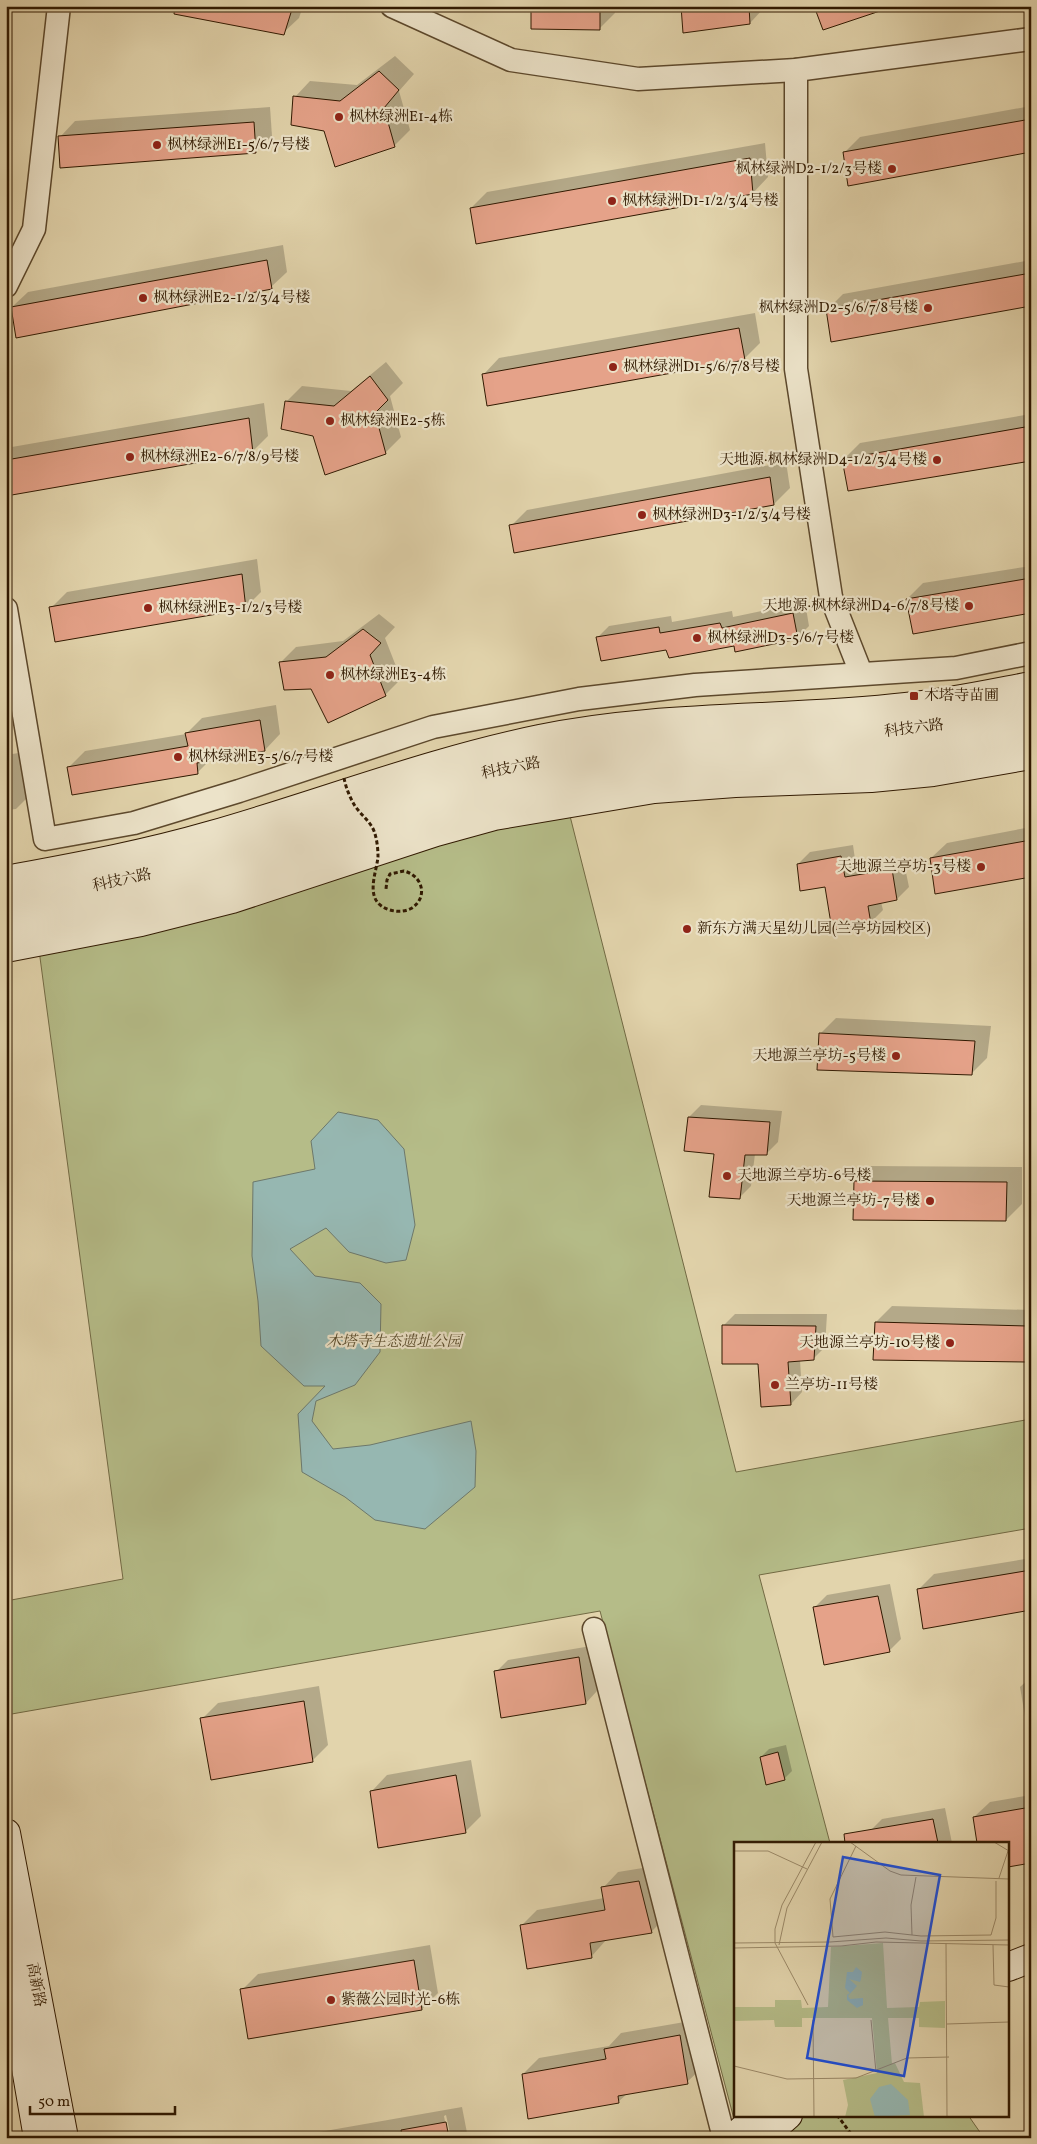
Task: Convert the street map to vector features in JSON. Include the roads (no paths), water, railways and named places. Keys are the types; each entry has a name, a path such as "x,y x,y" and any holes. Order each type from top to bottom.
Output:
{"main road":[{"path":"6,880 137,856 214,835 462,757 542,739 677,722 907,707 1031,686"},
{"name":"科技六路","path":"6,905 184,867 473,777 598,752 706,740 875,734 964,722 1031,710"},
{"name":"科技六路","path":"6,927 83,913 210,882 479,797 604,774 723,760 877,753 1031,732"},
{"path":"6,948 141,922 232,899 436,832 494,816 654,789 735,783 880,777 932,772 1031,755"},
{"name":"高新路","path":"6,1833 64,2138"},
{"path":"1010,1946 1031,1940"},
{"name":"高新路","path":"6,1952 38,2138"},
{"path":"1010,1966 1031,1958"},
{"path":"733,2138 758,2116"},
{"path":"762,2138 787,2116"}],"street":[{"path":"6,286 34,229 59,6"},
{"path":"392,6 511,60 638,79 796,70 1031,39"},
{"path":"796,70 796,369 831,597 861,673"},
{"path":"6,609 45,839 134,823 239,792 433,727 579,698 695,685 956,668 1031,653"},
{"path":"594,1630 724,2138"}],"water":[{"path":"338,1112 378,1120 404,1149 415,1225 406,1260 386,1263 349,1252 326,1228 290,1249 315,1276 360,1283 381,1304 380,1352 355,1385 316,1401 312,1421 333,1449 370,1445 471,1421 476,1451 475,1487 425,1529 375,1520 345,1497 302,1472 298,1414 325,1386 304,1386 261,1346 252,1256 253,1182 315,1169 311,1141"}],"place":[{"name":"枫林绿洲E1-4栋","path":"339,117"},
{"name":"枫林绿洲E1-5/6/7号楼","path":"157,145"},
{"name":"枫林绿洲D2-1/2/3号楼","path":"892,169"},
{"name":"枫林绿洲D1-1/2/3/4号楼","path":"612,201"},
{"name":"枫林绿洲E2-1/2/3/4号楼","path":"143,298"},
{"name":"枫林绿洲D2-5/6/7/8号楼","path":"928,308"},
{"name":"枫林绿洲D1-5/6/7/8号楼","path":"613,367"},
{"name":"枫林绿洲E2-5栋","path":"330,421"},
{"name":"枫林绿洲E2-6/7/8/9号楼","path":"130,457"},
{"name":"天地源·枫林绿洲D4-1/2/3/4号楼","path":"937,460"},
{"name":"枫林绿洲D3-1/2/3/4号楼","path":"642,515"},
{"name":"天地源·枫林绿洲D4-6/7/8号楼","path":"969,606"},
{"name":"枫林绿洲E3-1/2/3号楼","path":"148,608"},
{"name":"枫林绿洲D3-5/6/7号楼","path":"697,638"},
{"name":"枫林绿洲E3-4栋","path":"330,675"},
{"name":"木塔寺苗圃","path":"914,696"},
{"name":"枫林绿洲E3-5/6/7号楼","path":"178,757"},
{"name":"天地源兰亭坊-3号楼","path":"981,867"},
{"name":"新东方满天星幼儿园(兰亭坊园校区)","path":"687,929"},
{"name":"天地源兰亭坊-5号楼","path":"896,1056"},
{"name":"天地源兰亭坊-6号楼","path":"727,1176"},
{"name":"天地源兰亭坊-7号楼","path":"930,1201"},
{"name":"天地源兰亭坊-10号楼","path":"950,1343"},
{"name":"兰亭坊-11号楼","path":"775,1385"},
{"name":"紫薇公园时光-6栋","path":"331,2000"}],"park label":[{"name":"木塔寺生态遗址公园","path":"394,1342"}]}
